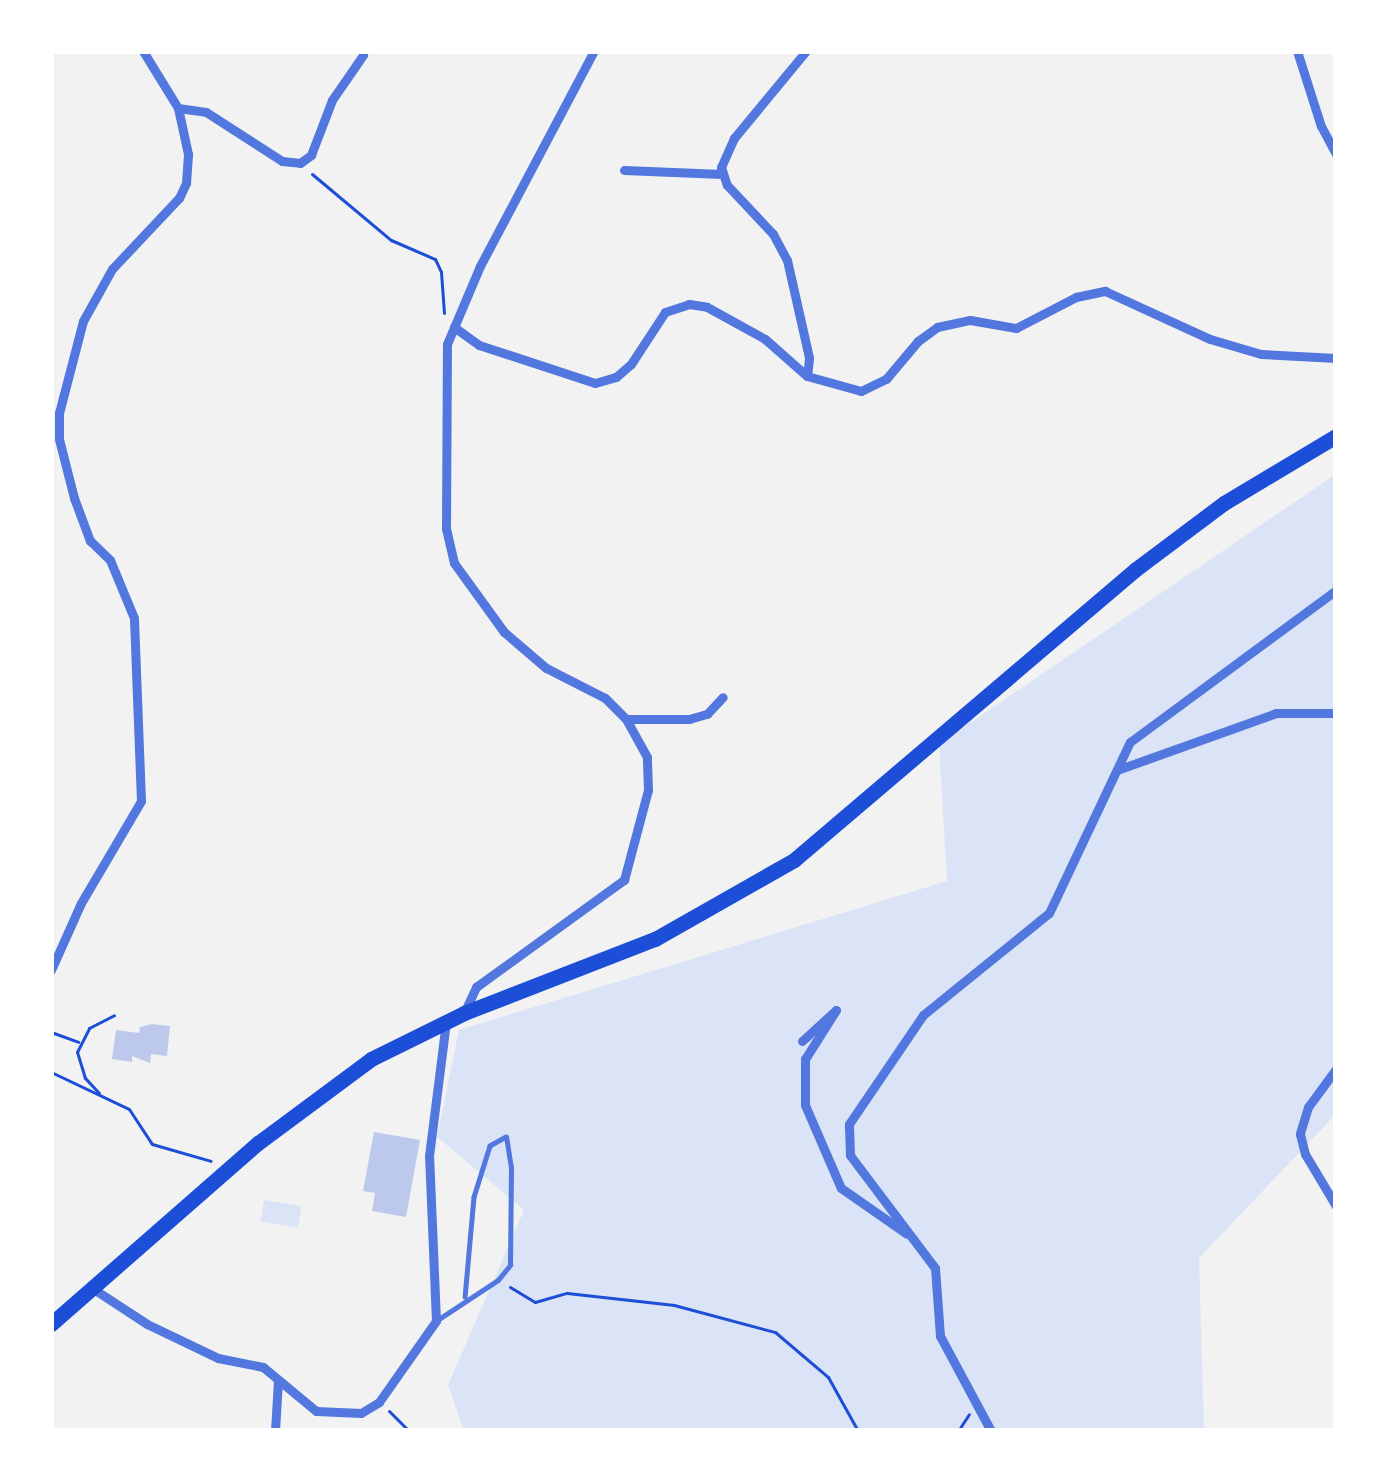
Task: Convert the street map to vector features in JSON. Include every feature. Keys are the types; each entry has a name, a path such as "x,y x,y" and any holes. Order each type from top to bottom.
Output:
{"main road":[{"path":"51,1324 308,1103 371,1059 464,1012 655,939 794,860 1136,569 1224,503 1336,436"}],"street":[{"path":"51,970 81,903 141,801 134,618 110,560 90,541 74,498 58,439 58,413 83,321 112,269 179,198 186,182 188,154 178,108 143,51"},
{"path":"464,1012 476,987 624,880 650,772 626,719 604,698 524,650 454,563 446,529 447,344 554,117 594,51"},
{"path":"806,51 721,160 722,174 772,234 787,260 807,346 807,376"},
{"path":"1297,51 1321,126 1336,154"},
{"path":"178,108 206,112 282,161 300,163 311,155 332,100 362,55"},
{"path":"624,170 722,174"},
{"path":"454,327 479,345 595,383 616,377 631,364 665,312 689,304 732,318 807,376 861,391 886,379 917,341 952,321 1016,328 1076,297 1105,291 1210,339 1261,354 1336,358"},
{"path":"991,1431 940,1336 935,1268 850,1155 849,1124 923,1015 1049,913 1130,742 1336,590"},
{"path":"626,719 689,719 706,714 723,697"},
{"path":"1117,770 1276,713 1336,713"},
{"path":"802,1040 836,1010 805,1060 805,1106 842,1188 908,1235"},
{"path":"92,1288 147,1324 218,1358 263,1367 316,1411 361,1413 379,1402 436,1321 429,1156 446,1022"},
{"path":"1336,1069 1308,1107 1300,1134 1305,1154 1336,1205"},
{"path":"275,1431 278,1380"}],"lane":[{"path":"436,1321 465,1297 498,1280 514,1253 510,1140 506,1137 490,1146 474,1196 465,1297"}],"path":[{"path":"300,163 391,240 435,259 441,272 447,344"},
{"path":"100,1095 80,1066 80,1043 89,1028 114,1015"},
{"path":"51,1032 80,1043"},
{"path":"51,1072 129,1109 152,1144 216,1162"},
{"path":"498,1280 535,1302 567,1293 674,1305 775,1332 828,1377 858,1431"},
{"path":"379,1402 409,1431"}],"shaded area":[{"path":"1336,474 1336,1114 1199,1258 1204,1431 464,1431 448,1385 524,1210 437,1137 459,1030 947,881 939,744"},
{"path":"264,1200 302,1206 298,1228 261,1222"}],"building":[{"path":"170,1026 167,1056 151,1054 150,1063 132,1056 132,1062 112,1059 116,1030 139,1033 140,1027"},
{"path":"374,1132 420,1140 406,1217 372,1211 375,1193 363,1191"}]}
